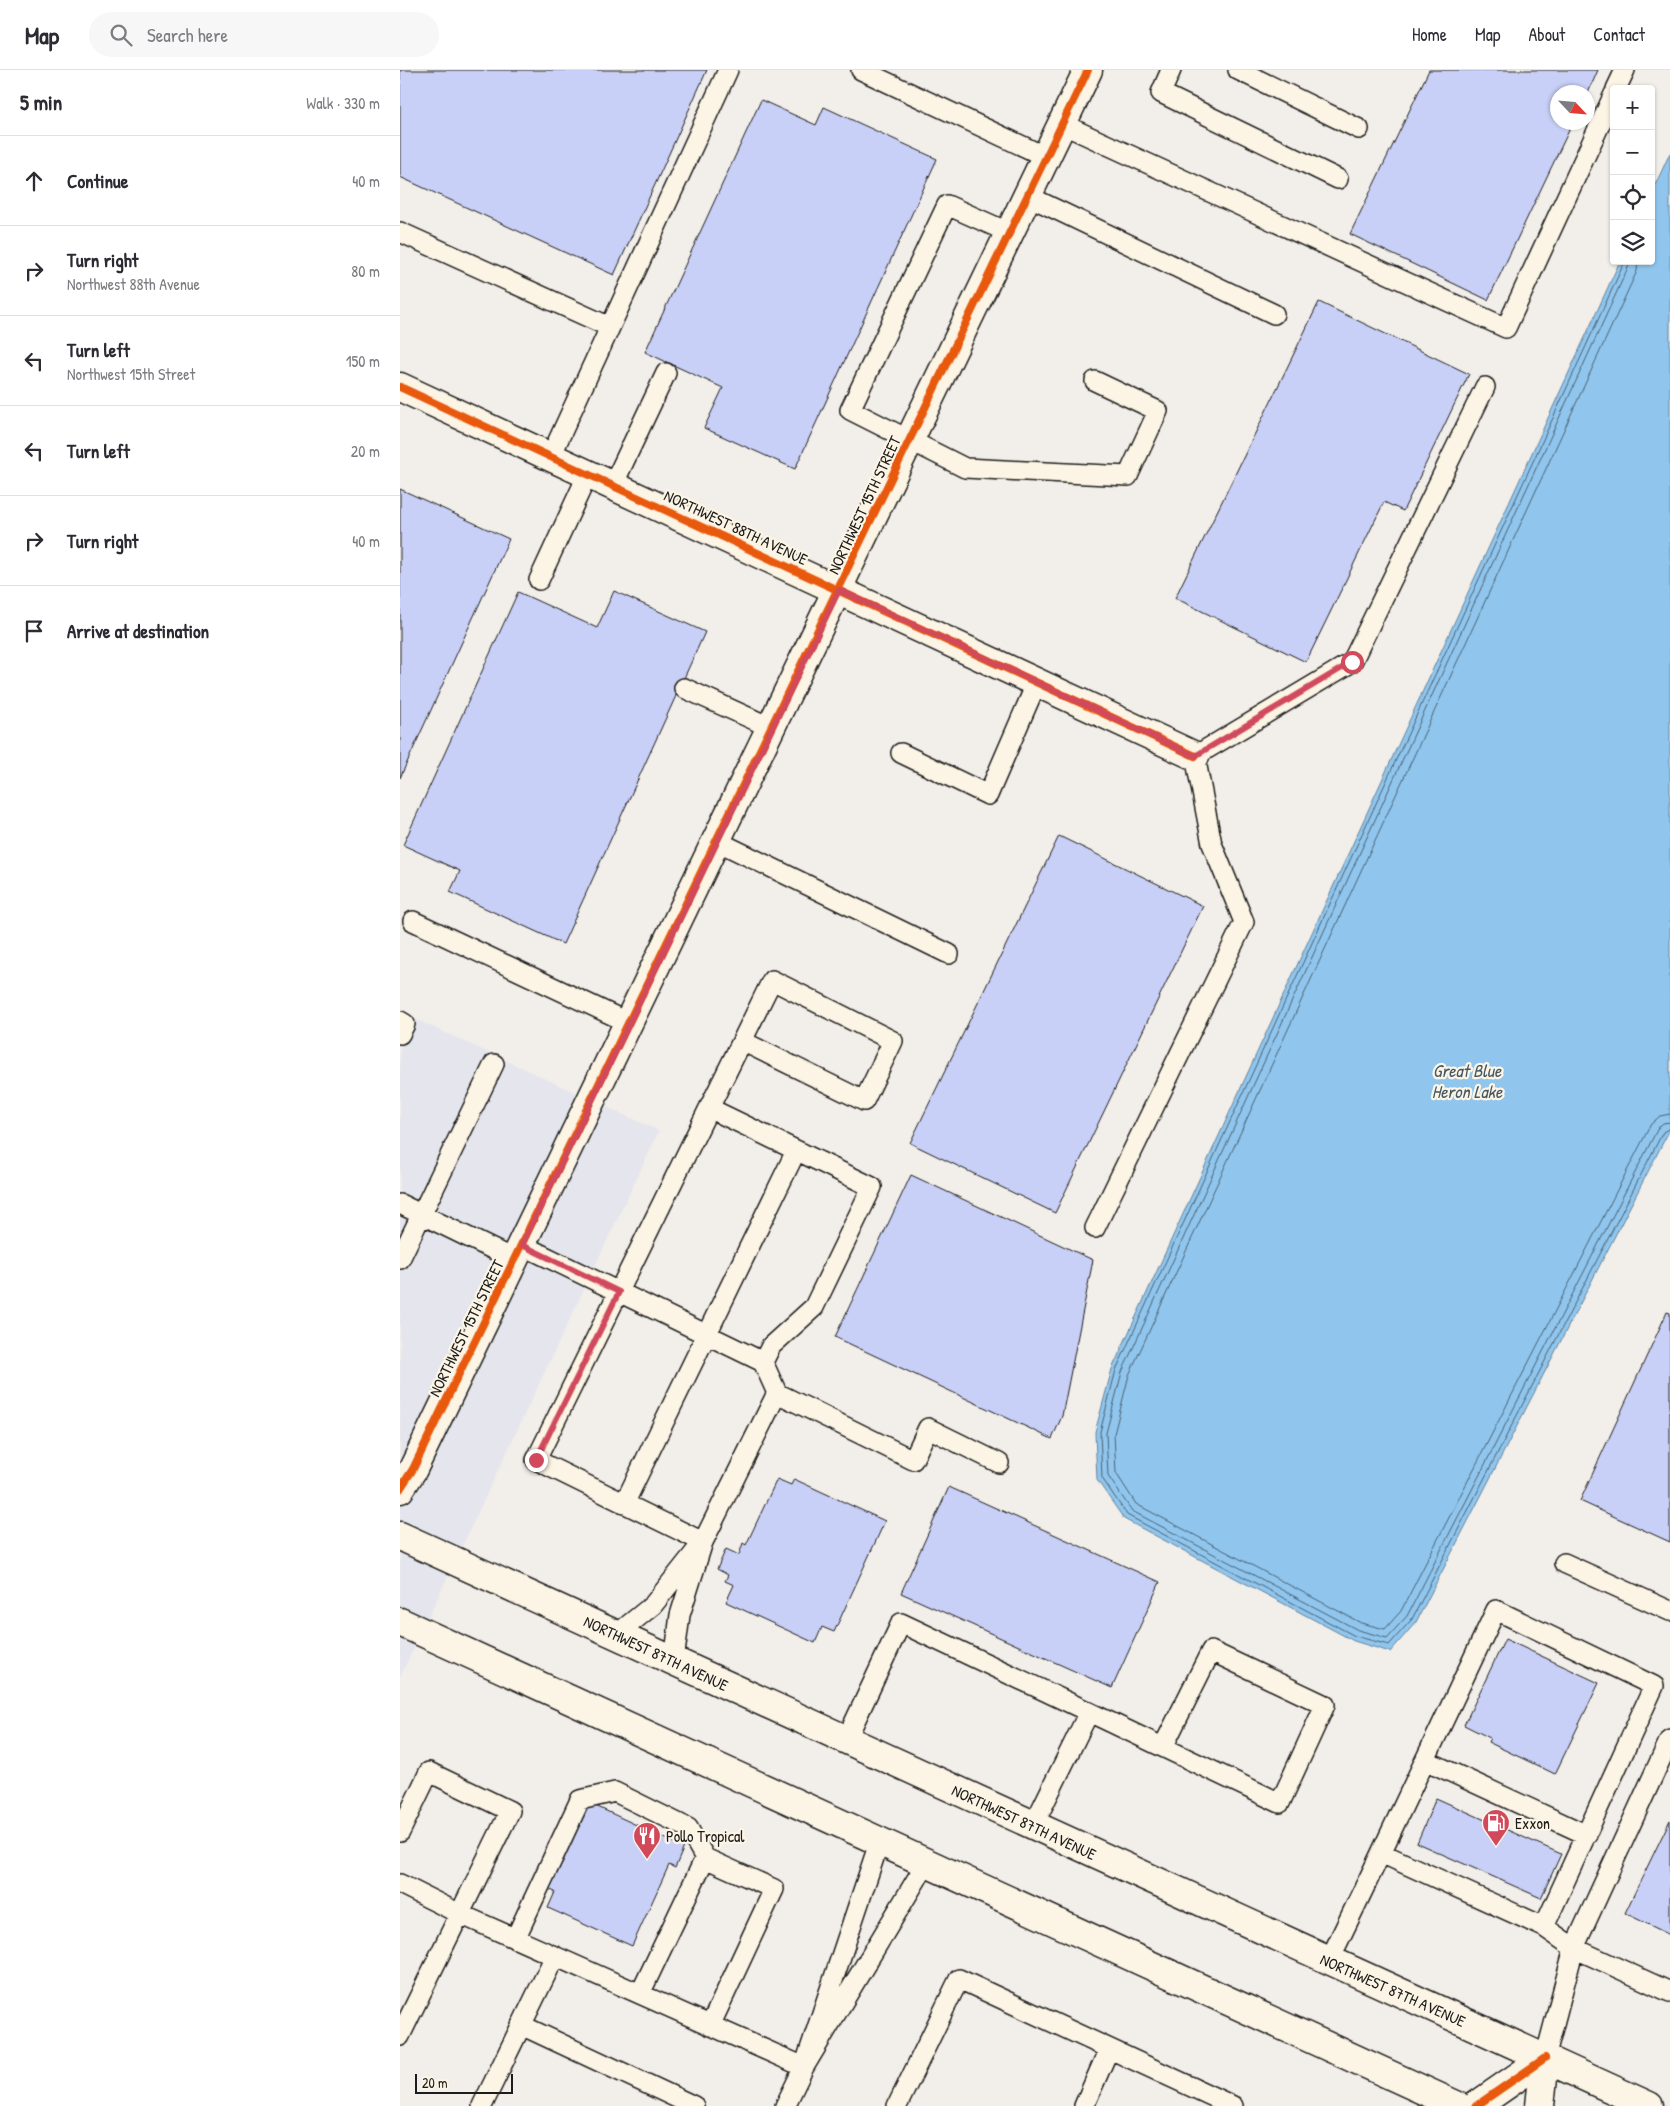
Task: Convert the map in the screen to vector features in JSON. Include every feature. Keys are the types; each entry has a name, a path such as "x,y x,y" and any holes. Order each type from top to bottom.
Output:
{"street":[{"name":"NORTHWEST 15TH STREET","path":"400,1489 413,1469 839,590 1088,70"},
{"name":"NORTHWEST 88TH AVENUE","path":"400,387 1195,756"},
{"name":"NORTHWEST 87TH AVENUE","path":"400,1536 1649,2106"},
{"path":"400,1622 1458,2106"},
{"path":"1476,2106 1545,2058"},
{"path":"1540,2106 1545,2058"}],"lane":[{"path":"550,456 728,70"},
{"path":"861,70 1046,157"},
{"path":"1171,70 1161,93 1338,179"},
{"path":"1238,70 1359,130"},
{"path":"1618,85 1625,70"},
{"path":"1062,124 1506,328 1610,103"},
{"path":"1028,196 1274,314"},
{"path":"1010,233 947,205 850,410 965,468 1128,476 1158,411 1095,381"},
{"path":"400,232 610,327"},
{"path":"613,485 666,372"},
{"path":"1094,1228 1244,922 1212,844 1195,756 1352,662 1485,387"},
{"path":"539,580 588,474"},
{"path":"901,753 988,795 1037,682"},
{"path":"684,688 772,728"},
{"path":"717,841 949,954"},
{"path":"413,921 629,1023"},
{"path":"704,1542 536,1460 619,1292 709,1108 772,980 893,1041 864,1101 742,1041"},
{"path":"400,1021 405,1024 400,1034"},
{"path":"400,1259 494,1064"},
{"path":"709,1108 872,1187 814,1307 771,1346 763,1362"},
{"path":"624,1504 796,1150"},
{"path":"400,1204 422,1215 619,1292 763,1362 777,1393 913,1460 928,1428 999,1463"},
{"path":"674,1661 680,1614 704,1542 777,1393"},
{"path":"616,1635 653,1605 704,1542"},
{"path":"1564,1563 1670,1611"},
{"path":"1329,1961 1496,1610 1654,1686 1544,1927"},
{"path":"846,1740 901,1623 1163,1748 1280,1803 1325,1705 1211,1651 1163,1748"},
{"path":"1033,1826 1089,1712"},
{"path":"1545,2058 1574,1948 1670,1739"},
{"path":"1425,1760 1587,1835"},
{"path":"400,1832 429,1772 510,1811 400,2036"},
{"path":"515,1939 580,1800 615,1792 688,1828 706,1858 774,1889 710,2026"},
{"path":"804,2067 880,1840"},
{"path":"1381,1853 1544,1927 1574,1948 1670,1992"},
{"path":"640,1994 706,1858"},
{"path":"785,2106 804,2067 927,1862"},
{"path":"400,1884 515,1939 804,2067"},
{"path":"482,2106 555,1956"},
{"path":"897,2106 959,1979 1234,2106"},
{"path":"521,2025 694,2106"},
{"path":"1084,2106 1109,2049"}],"shaded area":[{"path":"400,1012 659,1131 400,1677"}],"water":[{"name":"Great Blue Heron Lake","path":"1670,153 1670,1129 1416,1622 1390,1652 1354,1641 1124,1519 1097,1480 1095,1432 1112,1369 1618,265 1655,265 1655,185"}],"building":[{"path":"400,70 707,70 614,275 400,177"},
{"path":"1429,70 1598,70 1591,85 1550,85 1550,130 1569,130 1488,300 1350,234"},
{"path":"761,100 816,125 824,107 937,159 795,469 704,428 723,388 645,352"},
{"path":"1319,302 1469,374 1403,511 1384,502 1306,662 1175,598"},
{"path":"400,489 509,539 400,778"},
{"path":"614,591 705,632 563,944 450,892 460,871 403,845 518,592 597,628"},
{"path":"1059,836 1203,906 1055,1213 910,1143"},
{"path":"911,1175 1093,1260 1062,1416 1052,1439 835,1337"},
{"path":"1667,1312 1670,1313 1670,1542 1580,1501"},
{"path":"777,1479 791,1485 794,1479 885,1521 834,1632 822,1627 815,1643 726,1602 734,1585 725,1581 728,1575 717,1569 726,1549 739,1555 743,1543 746,1545"},
{"path":"949,1487 1160,1582 1112,1688 901,1593"},
{"path":"1505,1639 1599,1683 1555,1774 1488,1742 1490,1738 1464,1725"},
{"path":"1436,1798 1561,1854 1541,1898 1417,1843"},
{"path":"589,1803 684,1847 675,1868 669,1865 632,1946 548,1908 555,1892 544,1887 556,1862 561,1865"},
{"path":"1670,1820 1670,1935 1625,1913"}],"cycle path":[{"path":"400,1489 413,1469 1088,70"},
{"path":"400,387 1195,756"},
{"path":"1476,2106 1545,2058"}],"place":[{"name":"Exxon","path":"1496,1847"},
{"name":"Pollo Tropical","path":"647,1860"}],"route":[{"path":"536,1460 619,1292 522,1245 839,590 1195,756 1352,662"}]}
